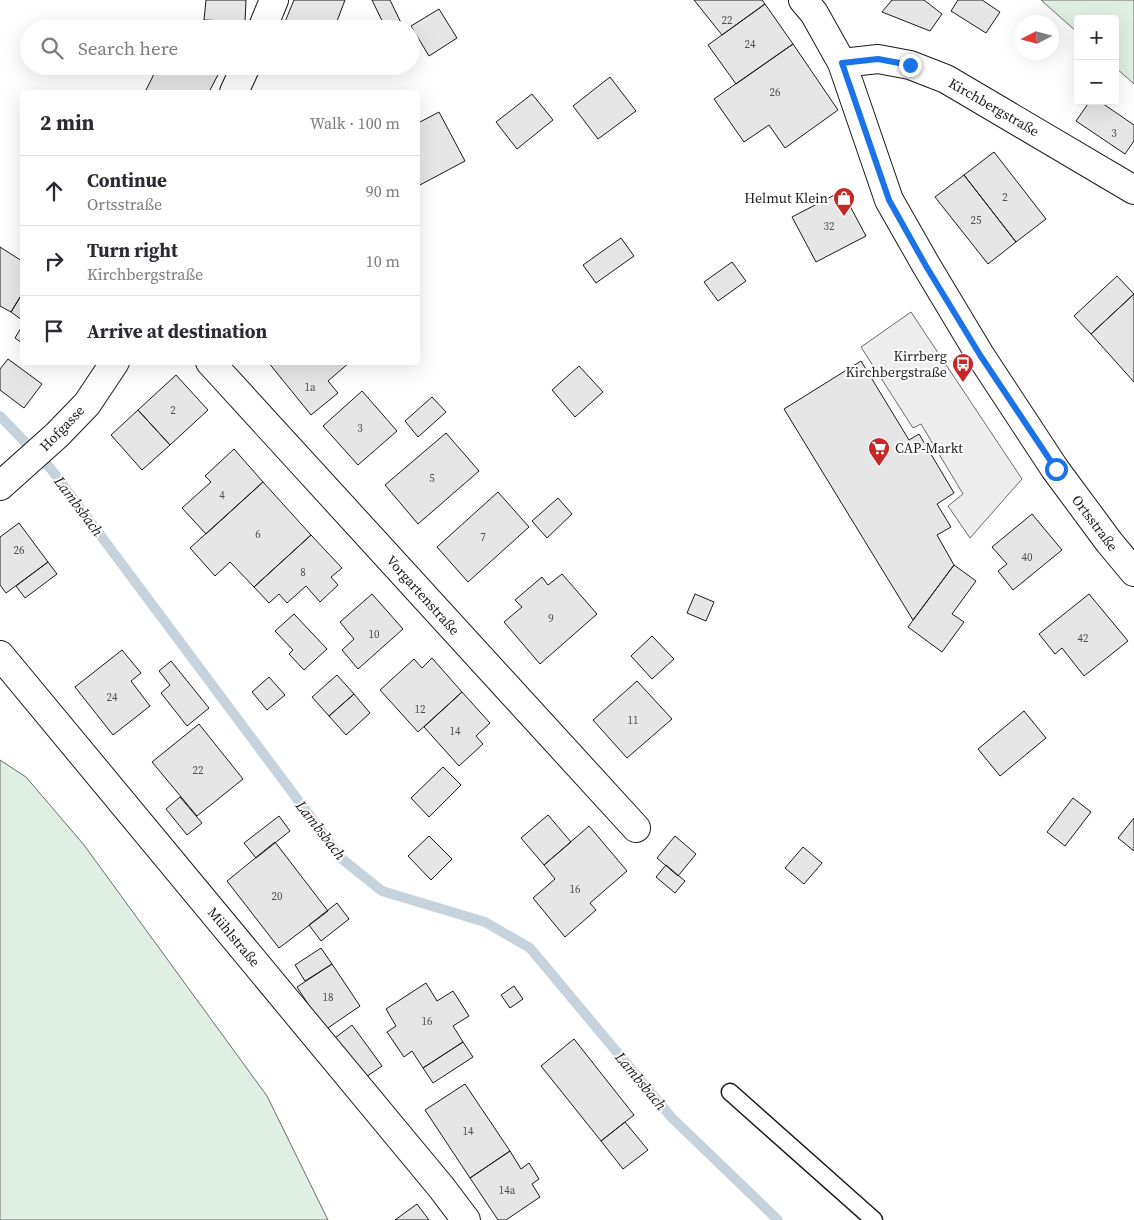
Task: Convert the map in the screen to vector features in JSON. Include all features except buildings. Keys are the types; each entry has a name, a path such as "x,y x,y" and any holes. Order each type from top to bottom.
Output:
{"street":[{"path":"266,20 274,0"},
{"name":"Ortsstraße","path":"803,0 814,13 842,63 889,200 926,266 980,355 1050,462 1109,542 1134,572"},
{"name":"Kirchbergstraße","path":"842,63 878,59 910,65 946,79 1134,190"},
{"path":"235,90 242,75"},
{"name":"Hofgasse","path":"0,486 29,462 87,404 113,365"},
{"name":"Vorgartenstraße","path":"213,365 636,828"},
{"name":"Mühlstraße","path":"0,655 466,1220"}],"lane":[{"path":"730,1092 874,1220"}],"green space":[{"path":"1041,0 1134,0 1134,84 1119,71 1119,15 1074,15 1074,29"},
{"path":"0,760 26,777 84,845 267,1096 328,1220 0,1220"}],"shaded area":[{"path":"911,312 1022,479 970,538 948,506 963,494 921,424 913,428 861,347"}],"waterway":[{"name":"Lambsbach","path":"0,416 51,469 342,859 382,891 485,922 530,948 672,1118 778,1220"}],"place":[{"name":"Helmut Klein","path":"844,217"},
{"name":"Kirrberg Kirchbergstraße","path":"963,383"},
{"name":"CAP-Markt","path":"879,467"}],"route":[{"path":"910,65 878,59 842,63 889,200 926,266 980,355 1056,469"}]}
